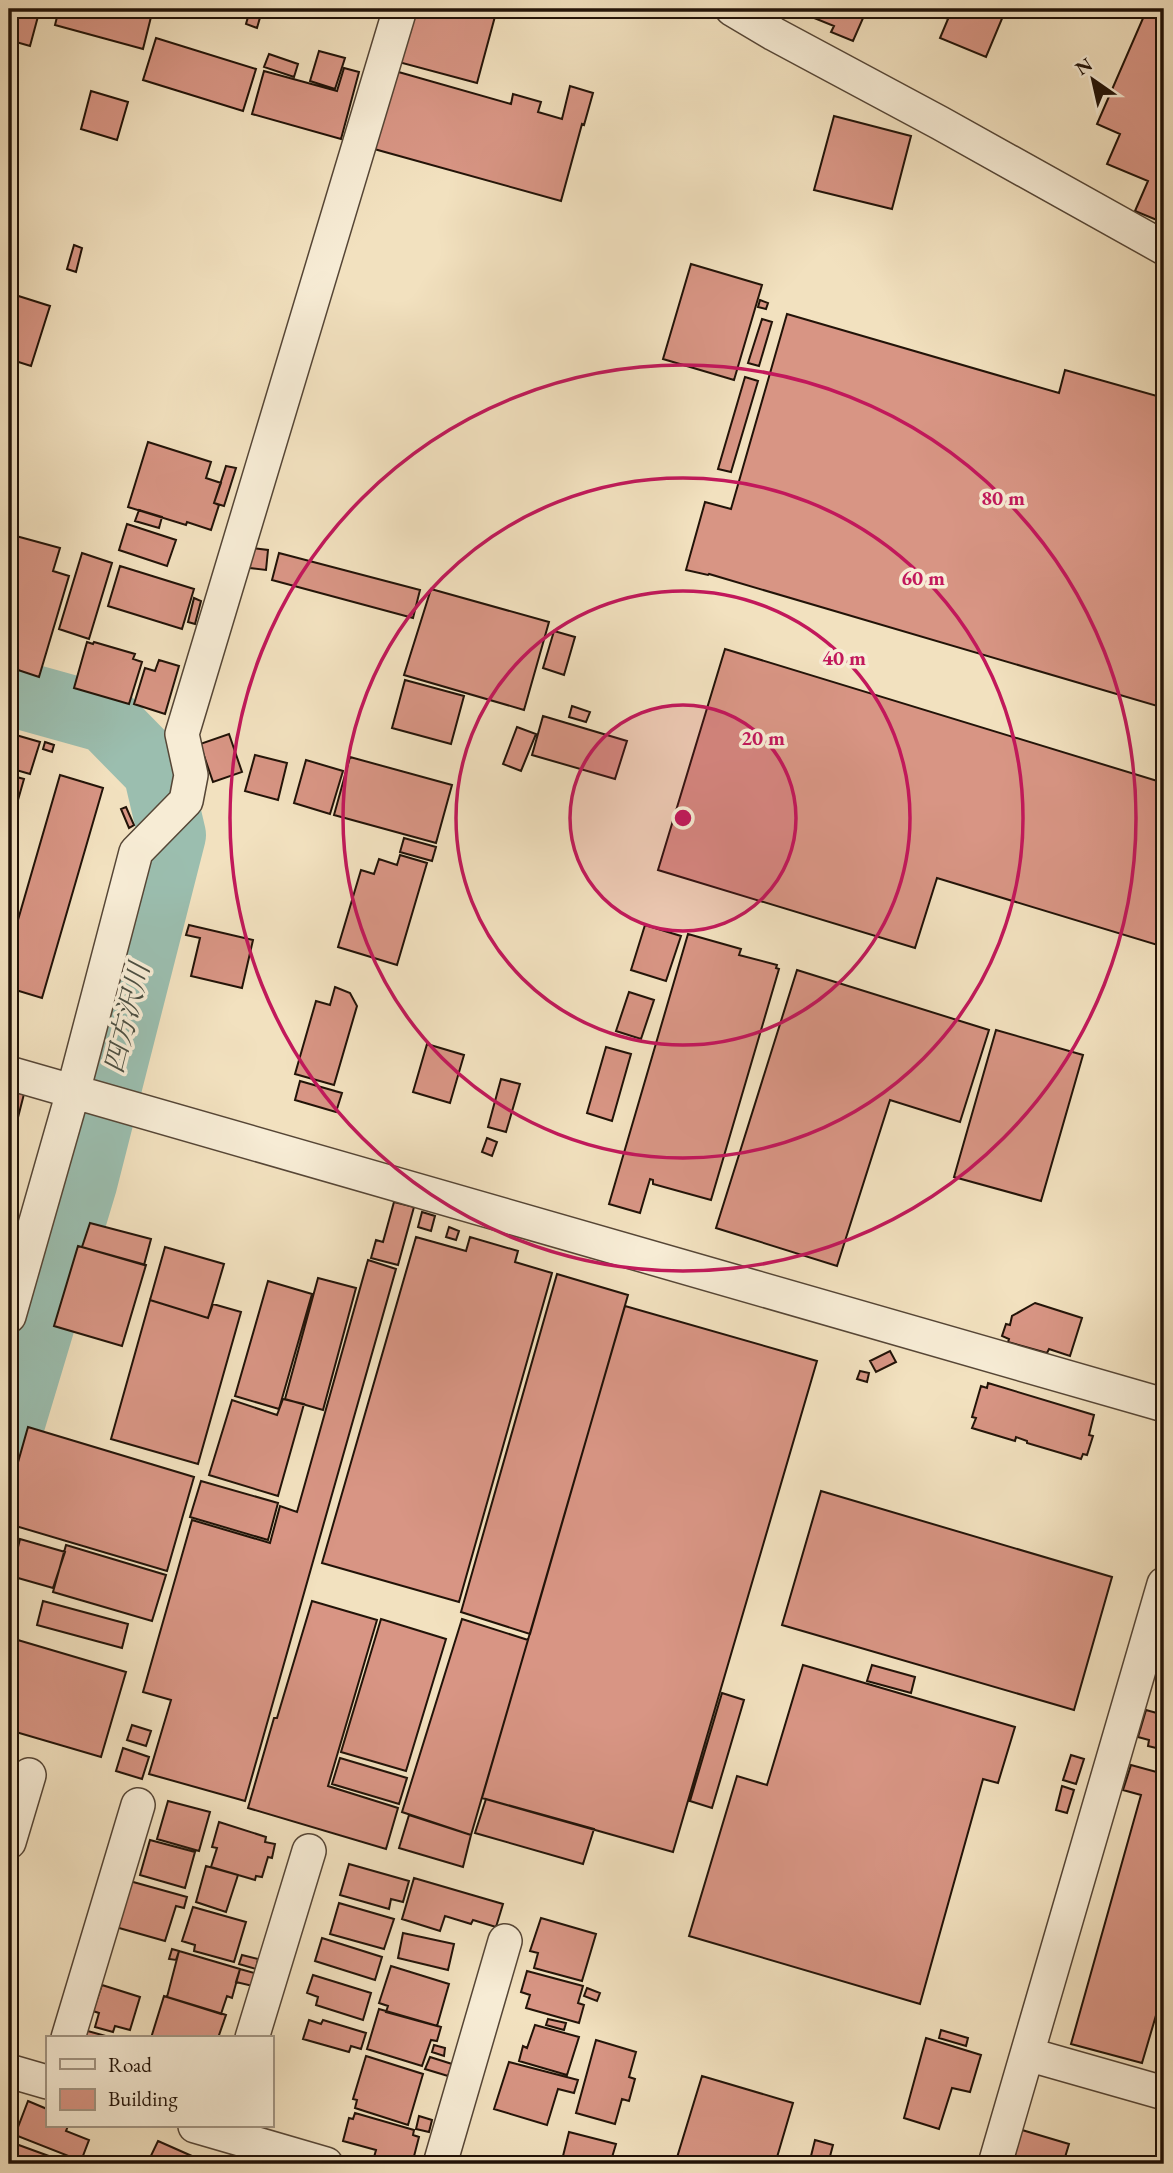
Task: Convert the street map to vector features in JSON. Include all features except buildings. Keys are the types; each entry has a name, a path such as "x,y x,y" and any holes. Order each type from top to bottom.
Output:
{"street":[{"path":"9,1316 73,1092 136,852 186,801 191,775 182,734 400,9"},
{"path":"732,9 779,21 940,123 1164,248"},
{"path":"9,1073 1164,1405"},
{"path":"995,2164 1164,1584"},
{"path":"9,1842 29,1775"},
{"path":"69,2036 138,1805"},
{"path":"253,2036 309,1851"},
{"path":"440,2164 505,1941"},
{"path":"1027,2054 1164,2093"},
{"path":"9,2071 46,2082"},
{"path":"215,2128 326,2164"}],"waterway":[{"name":"四方沢川","path":"9,692 106,719 157,771 172,835 83,1184 9,1430"}]}
